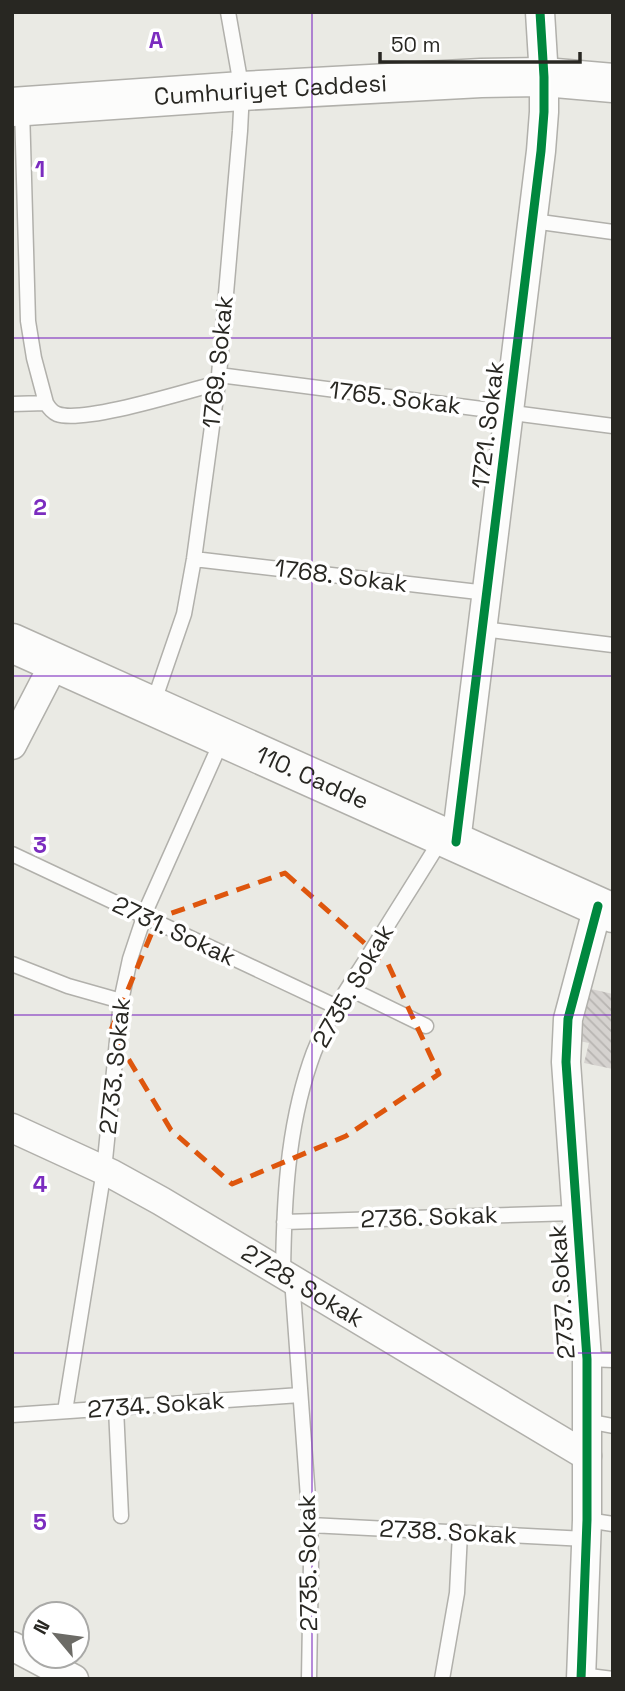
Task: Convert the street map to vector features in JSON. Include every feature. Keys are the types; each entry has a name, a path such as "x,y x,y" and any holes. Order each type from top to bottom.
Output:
{"street":[{"name":"1721. Sokak","path":"450,839 487,593 541,151 544,77 540,12"},
{"name":"Cumhuriyet Caddesi","path":"17,107 481,78 544,77 613,83"},
{"name":"110. Cadde","path":"12,643 605,909"},
{"path":"12,746 55,662"},
{"name":"2737. Sokak","path":"581,1677 595,1528 587,1456 600,1424 600,1360 575,1213 566,1041 572,999 605,909"},
{"name":"2728. Sokak","path":"12,1128 104,1170 161,1200 587,1456"}],"lane":[{"name":"1769. Sokak","path":"152,706 184,614 218,379 242,91 228,12"},
{"path":"17,107 29,321 34,358 50,410 58,414 81,416 117,409 218,379"},
{"path":"533,221 613,232"},
{"name":"1765. Sokak","path":"218,379 613,426"},
{"path":"12,404 46,403"},
{"name":"1768. Sokak","path":"194,559 487,593"},
{"path":"482,629 613,645"},
{"name":"2733. Sokak","path":"65,1411 104,1170 121,1001 130,959 144,916 223,737"},
{"name":"2735. Sokak","path":"309,1679 310,1525 284,1222 292,1133 310,1061 323,1031 348,988 450,839"},
{"name":"2731. Sokak","path":"12,854 337,1007"},
{"path":"12,964 68,986 121,1001"},
{"path":"348,988 426,1026"},
{"name":"2736. Sokak","path":"284,1222 575,1213"},
{"name":"2734. Sokak","path":"12,1415 300,1395"},
{"path":"117,1408 121,1516"},
{"name":"2738. Sokak","path":"310,1525 460,1532 595,1528"},
{"path":"442,1679 457,1593 460,1532"},
{"path":"581,1677 613,1679"}],"highlighted area":[{"path":"285,873 388,964 439,1074 346,1136 232,1184 171,1130 111,1030 158,918"}],"building":[{"path":"591,989 613,994 613,1069 584,1063 589,1043 579,1041"}],"cycle path":[{"path":"456,842 541,151 544,77 540,12"},
{"path":"581,1679 587,1520 587,1359 566,1062 568,1019 598,906"}]}
